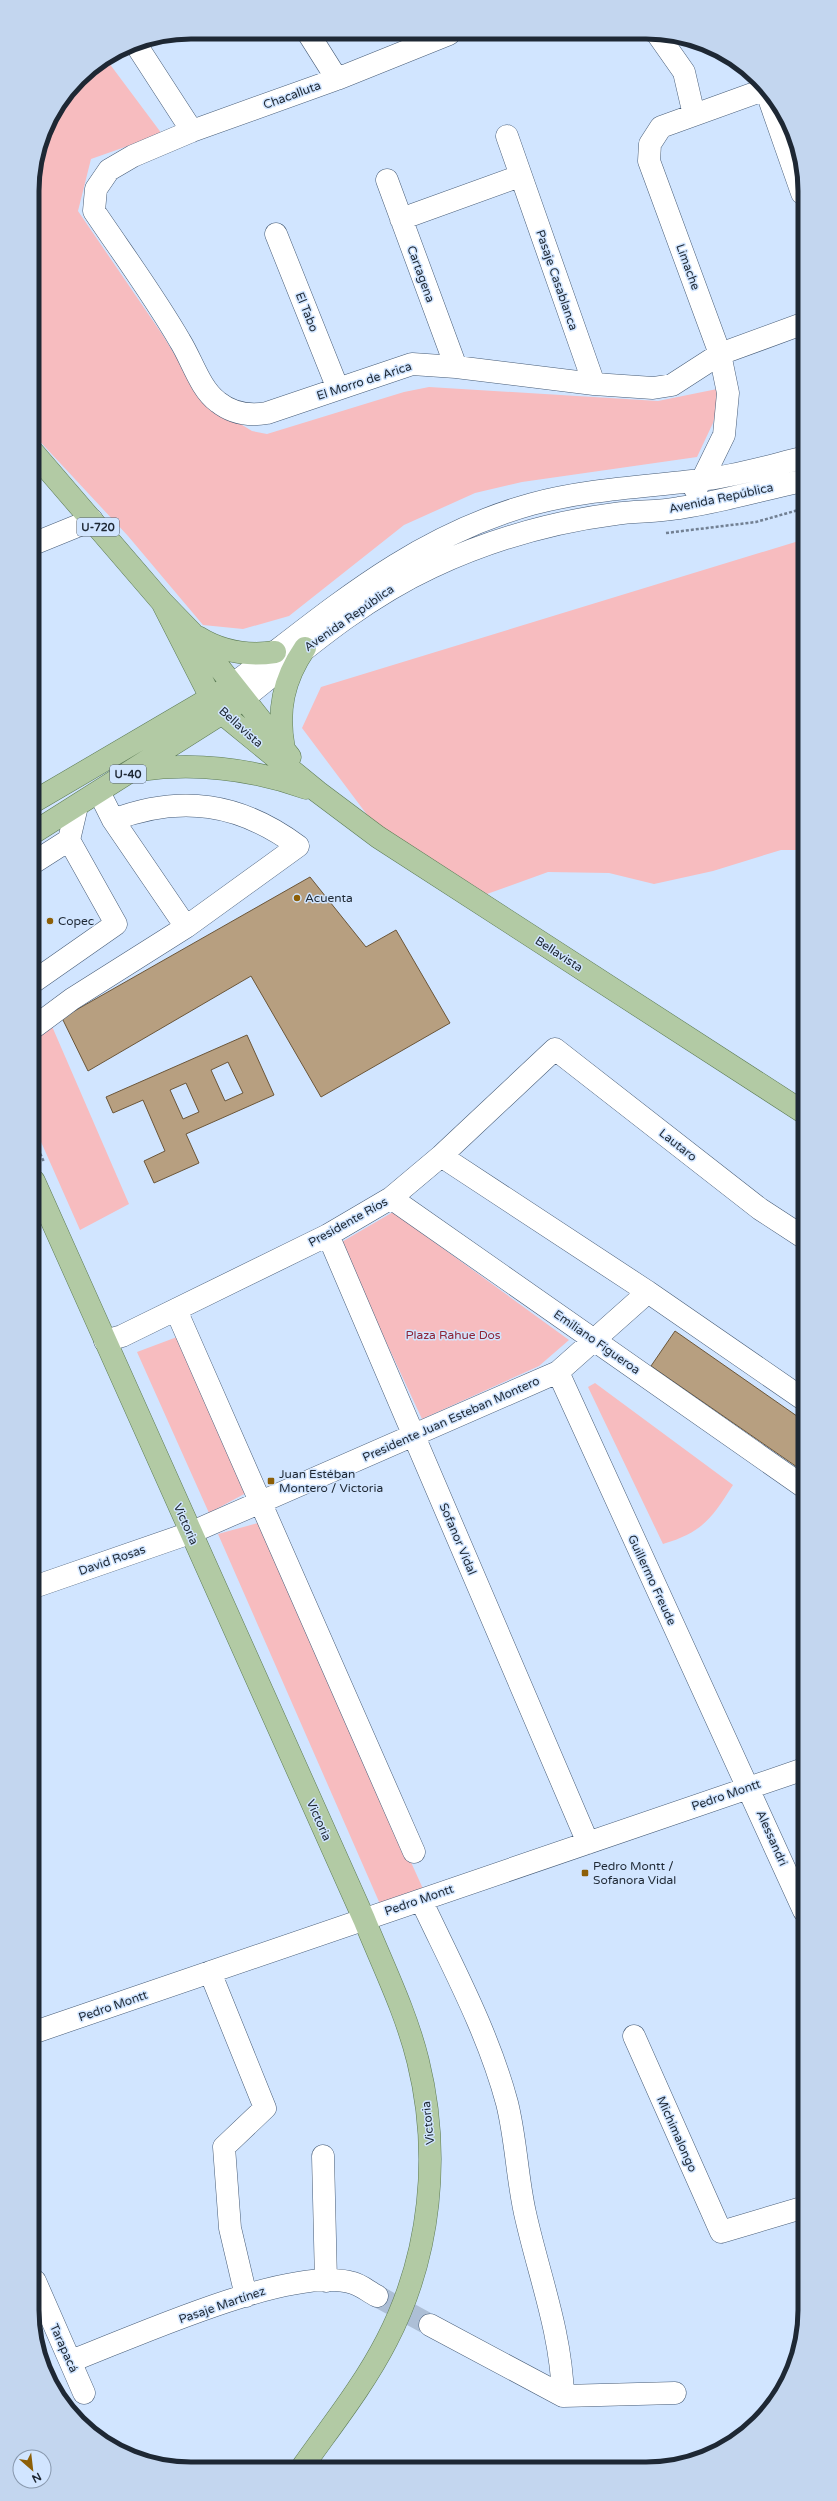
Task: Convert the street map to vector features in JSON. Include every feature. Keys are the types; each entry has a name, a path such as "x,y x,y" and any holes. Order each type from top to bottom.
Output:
{"main road":[{"name":"Bellavista","path":"39,459 162,602 192,633 318,792"},
{"name":"Bellavista","path":"162,602 217,706 318,792 378,837 798,1109"},
{"path":"192,633 206,642 236,652 275,652"},
{"path":"284,749 280,731 283,694 288,676 305,648"},
{"name":"Avenida República","path":"39,829 134,770 217,706 238,692"},
{"name":"Avenida República","path":"39,799 217,706"},
{"path":"134,770 179,766 232,769 261,774 318,792"},
{"name":"Victoria","path":"39,1192 190,1533 364,1919 409,2030 424,2091 430,2153 427,2216 412,2278 387,2340 371,2369 306,2462"}],"street":[{"path":"312,39 337,79"},
{"name":"Chacalluta","path":"133,156 192,131 337,79 437,39"},
{"path":"661,40 684,72 694,115"},
{"path":"139,49 192,131"},
{"name":"Limache","path":"679,508 702,480 724,435 728,393 720,354 650,161 650,144 661,127 760,91"},
{"path":"772,106 798,181"},
{"name":"Pasaje Casablanca","path":"507,136 594,384"},
{"name":"El Morro de Arica","path":"133,156 109,170 96,189 94,211 180,341 210,394 227,408 238,412 258,414 412,364 456,367 594,384 653,388 672,385 720,354 798,325"},
{"path":"401,219 520,176"},
{"name":"Cartagena","path":"387,180 456,367"},
{"name":"El Tabo","path":"276,234 338,389"},
{"name":"Avenida República","path":"238,692 275,652 344,598 389,568 430,544 488,519 531,505 605,489 702,480 798,459"},
{"name":"Avenida República","path":"238,692 305,648 353,612 398,584 467,552 540,528 578,520 679,508 798,482"},
{"path":"39,542 92,520"},
{"path":"100,792 112,820 186,927"},
{"path":"39,1024 72,999 186,927 298,846 261,822 219,808 198,805 161,807 133,812 112,820"},
{"path":"39,978 116,924 69,840 77,806"},
{"path":"39,859 69,840"},
{"name":"Presidente Ríos","path":"105,1342 122,1336 328,1235 391,1198 441,1156 555,1049"},
{"name":"Lautaro","path":"555,1049 760,1209 798,1234"},
{"path":"441,1156 648,1292 798,1395"},
{"name":"Emiliano Figueroa","path":"391,1198 798,1483"},
{"name":"Sofanor Vidal","path":"328,1235 588,1843"},
{"name":"Presidente Juan Esteban Montero","path":"190,1533 558,1372 648,1292"},
{"path":"176,1310 262,1502 414,1852"},
{"name":"Guillermo Freude","path":"558,1372 749,1788"},
{"name":"David Rosas","path":"39,1585 190,1533"},
{"name":"Pedro Montt","path":"39,2031 798,1771"},
{"name":"Alessandri","path":"749,1788 798,1898"},
{"path":"421,1900 476,2018 501,2081 518,2161 524,2212 556,2330 563,2396"},
{"path":"210,1972 265,2108 224,2147 230,2228 246,2296"},
{"name":"Michimalongo","path":"634,2036 721,2232 798,2209"},
{"path":"323,2156 326,2281"},
{"name":"Pasaje Martínez","path":"71,2361 246,2296 285,2284 326,2281 353,2283 377,2296"},
{"name":"Tarapacá","path":"39,2291 84,2393"},
{"path":"430,2324 563,2396 675,2393"}],"path":[{"path":"664,533 756,522 798,510"}],"green space":[{"path":"109,63 162,134 91,159 78,211 162,334 203,401 252,431 267,434 404,392 429,387 658,401 722,388 713,423 697,457 522,482 475,493 404,525 289,616 243,629 203,625 128,536 39,440 40,171 47,142 59,115 70,98 76,93 83,83"},
{"path":"798,541 798,850 781,850 713,871 654,884 609,873 548,872 487,894 371,820 302,728 321,687"},
{"path":"51,1024 129,1204 80,1230 39,1137 39,1034"},
{"name":"Plaza Rahue Dos","path":"393,1212 569,1340 539,1366 422,1419 340,1243"},
{"path":"177,1337 246,1493 209,1513 137,1352"},
{"path":"595,1383 733,1485 712,1515 697,1529 663,1544 588,1387"},
{"path":"258,1523 424,1891 380,1904 218,1534"}],"building":[{"path":"310,877 366,947 396,930 450,1023 321,1097 251,976 88,1071 62,1018"},
{"path":"247,1035 274,1095 186,1134 199,1163 154,1183 144,1161 165,1151 143,1100 113,1113 106,1097","holes":["228,1062 243,1093 225,1101 211,1070","186,1083 199,1112 183,1119 170,1090"]},
{"path":"675,1331 798,1417 798,1466 797,1467 651,1366"}],"tunnel":[{"path":"377,2296 430,2325"}],"place":[{"name":"Acuenta","path":"297,898"},
{"name":"Copec","path":"50,921"},
{"name":"Juan Estéban Montero / Victoria","path":"271,1481"},
{"name":"Pedro Montt / Sofanora Vidal","path":"585,1873"}]}
